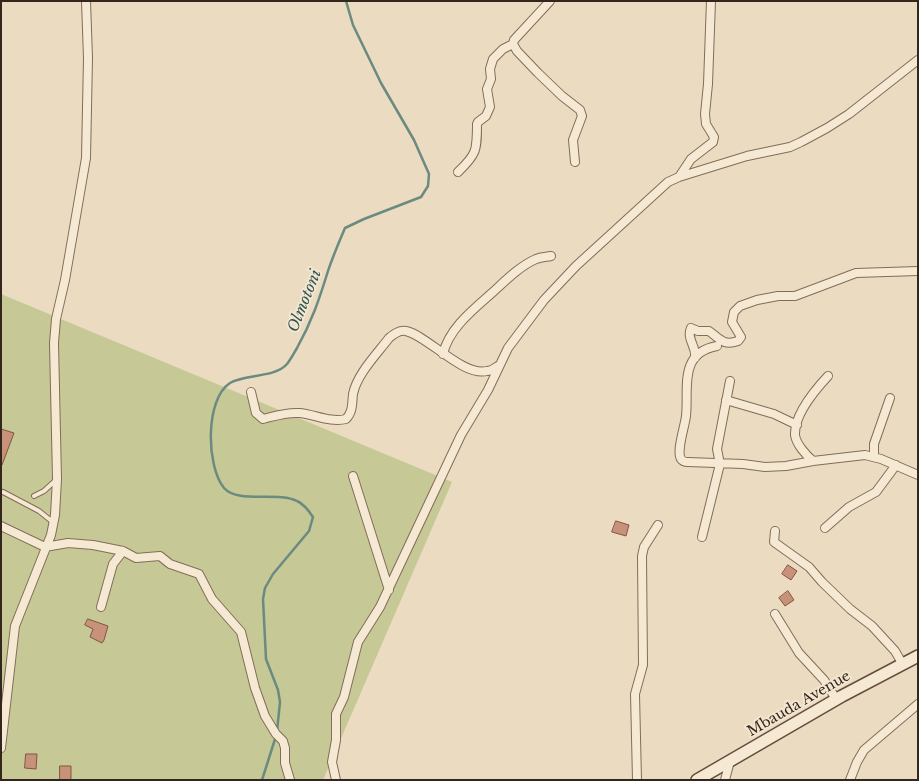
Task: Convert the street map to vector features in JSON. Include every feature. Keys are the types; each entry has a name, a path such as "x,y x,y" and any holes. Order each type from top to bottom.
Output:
{"street":[{"path":"1,748 15,626 51,535 54,522 57,479 54,343 56,319 65,280 86,158 88,58 86,1"},
{"path":"458,172 476,151 477,124 486,116 490,107 487,89 491,79 490,69 493,59 503,49 513,44 514,40 550,1"},
{"path":"679,177 691,159 713,142 714,137 706,124 705,114 711,1"},
{"path":"513,44 517,51 538,73 580,110 582,116 573,140 575,162"},
{"path":"336,780 332,762 336,740 336,714 344,697 358,642 389,590 462,435 488,390 498,366 515,337 544,300 576,266 668,182 747,156 782,149 801,142 849,114 918,60"},
{"path":"443,354 448,341 477,305 523,266 535,260 551,256"},
{"path":"918,271 856,273 795,296 759,299 740,306 736,308 732,322 741,337 738,341 727,344 718,340 709,331 699,331 690,328 689,336 695,350 695,358 686,377 686,416 682,435 681,458 683,461 688,462 743,464 765,467 856,455 874,456 918,475"},
{"path":"251,392 256,413 263,419 277,414 292,412 342,420 348,417 350,413 353,394 361,374 394,334 402,331 414,334 443,354 481,372 498,366"},
{"path":"695,358 708,348 717,346"},
{"path":"813,461 805,454 796,437 796,425 808,400 828,376"},
{"path":"702,538 720,464 717,448 730,380"},
{"path":"874,456 875,441 890,398"},
{"path":"726,400 774,414 796,425"},
{"path":"826,528 849,507 876,492 896,465"},
{"path":"352,476 389,590"},
{"path":"1,526 45,547 68,543 93,544 123,551 136,558 160,556 170,564 198,574 212,599 239,629 242,635 255,688 265,716 276,734 283,741 285,763 290,780"},
{"path":"637,780 635,694 643,666 642,556 644,547 658,526"},
{"path":"775,531 774,542 809,567 850,609 872,626 895,651 902,663"},
{"path":"101,608 113,564 123,551"},
{"path":"775,614 799,653 824,680 836,699"},
{"name":"Mbauda Avenue","path":"697,780 836,699 918,656"},
{"path":"850,780 864,750 918,704"},
{"path":"725,780 730,762"}],"lane":[{"path":"34,496 44,491 57,479"},
{"path":"3,492 39,511 54,522"}],"green space":[{"path":"1,294 452,482 323,780 1,780"}],"building":[{"path":"1,429 14,433 2,465 1,465"},
{"path":"616,521 629,525 626,536 612,532"},
{"path":"788,565 797,571 791,580 782,574"},
{"path":"788,591 794,600 785,606 779,598"},
{"path":"88,619 108,626 102,643 90,637 93,629 85,625"},
{"path":"26,754 37,754 36,769 25,768"},
{"path":"60,766 71,766 71,780 60,780"}],"waterway":[{"name":"Olmotoni","path":"277,731 280,702 278,690 266,659 263,599 265,588 273,574 309,531 313,517 302,504 289,498 248,497 230,493 224,488 218,478 211,449 212,417 222,391 230,383 243,378 275,372 287,364 311,319 345,228 421,197 428,186 429,174 414,140 381,83 353,25 346,1"},
{"name":"Olmotoni","path":"262,780 276,736"}]}
